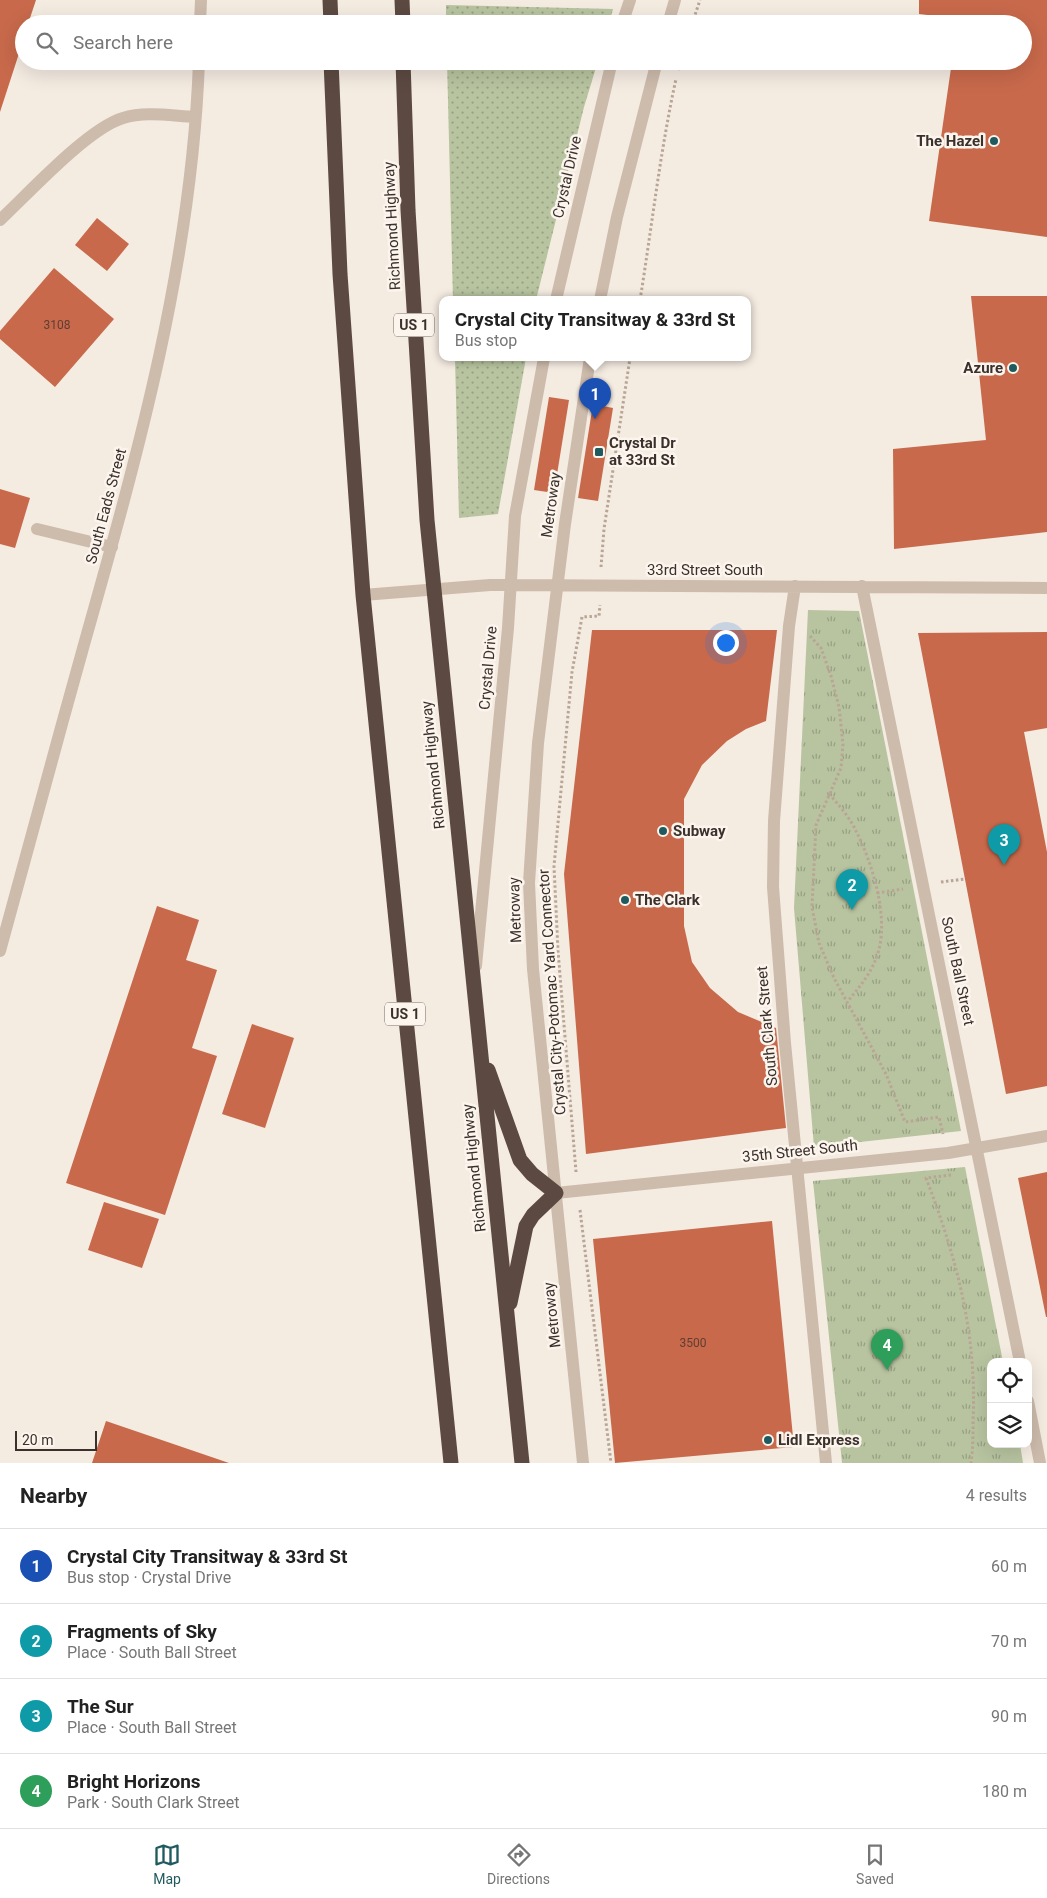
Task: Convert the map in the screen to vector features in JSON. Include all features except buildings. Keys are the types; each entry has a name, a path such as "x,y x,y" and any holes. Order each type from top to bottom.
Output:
{"highway":[{"path":"330,0 331,15"},
{"path":"402,0 403,15"},
{"name":"US 1","path":"331,70 340,274 362,595 451,1463"},
{"name":"Richmond Highway","path":"403,70 416,355 434,588 522,1463"},
{"path":"480,1047 520,1160 532,1174 556,1193 533,1215 526,1226 507,1316"}],"street":[{"path":"200,15 201,0"},
{"path":"625,15 630,0"},
{"path":"671,15 675,0"},
{"name":"South Eads Street","path":"0,950 150,405 172,302 185,218 198,70"},
{"name":"Crystal Drive","path":"557,296 610,70"},
{"path":"601,296 617,217 655,70"},
{"path":"0,220 87,138 111,122 136,115 195,117"},
{"name":"Crystal Drive","path":"474,984 512,585 515,516 543,361"},
{"name":"Metroway","path":"583,1463 533,970 529,883 537,753 556,585 590,361"},
{"path":"37,529 112,547"},
{"name":"33rd Street South","path":"362,595 434,588 600,584 1047,588"},
{"name":"South Clark Street","path":"795,586 774,820 774,926 826,1463"},
{"name":"South Ball Street","path":"862,586 1019,1358"},
{"name":"35th Street South","path":"556,1193 948,1153 1047,1136"},
{"path":"1028,1403 1040,1463"}],"path":[{"path":"695,15 700,0"},
{"path":"641,296 663,137 679,70"},
{"name":"Crystal City-Potomac Yard Connector","path":"610,1463 578,1191 558,951 554,866 572,672 582,617 599,616 604,529 630,361"},
{"path":"790,626 804,630 820,648 839,707 843,744 841,768 816,825 812,907 820,943 834,978 886,1074 905,1122 939,1117 948,1153 951,1176 926,1178 957,1270 974,1354 971,1463"},
{"path":"830,794 856,829 871,865 880,916 880,948 869,974 848,1002"}],"green space":[{"path":"446,5 613,9 611,15 446,15"},
{"path":"447,70 595,70 584,107 537,296 453,296"},
{"path":"455,361 525,361 498,514 459,518"},
{"path":"808,610 859,611 961,1131 814,1147 794,908"},
{"path":"965,1167 1002,1358 987,1358 987,1448 1021,1448 1023,1463 842,1463 813,1181"}],"place":[{"name":"The Hazel","path":"994,141"},
{"name":"Azure","path":"1013,368"},
{"name":"Crystal City Transitway & 33rd St","path":"595,419"},
{"name":"Crystal Dr at 33rd St","path":"599,452"},
{"name":"Subway","path":"663,831"},
{"name":"The Sur","path":"1004,865"},
{"name":"The Clark","path":"625,900"},
{"name":"Fragments of Sky","path":"852,910"},
{"name":"Bright Horizons","path":"887,1370"},
{"name":"Lidl Express","path":"768,1440"}]}
